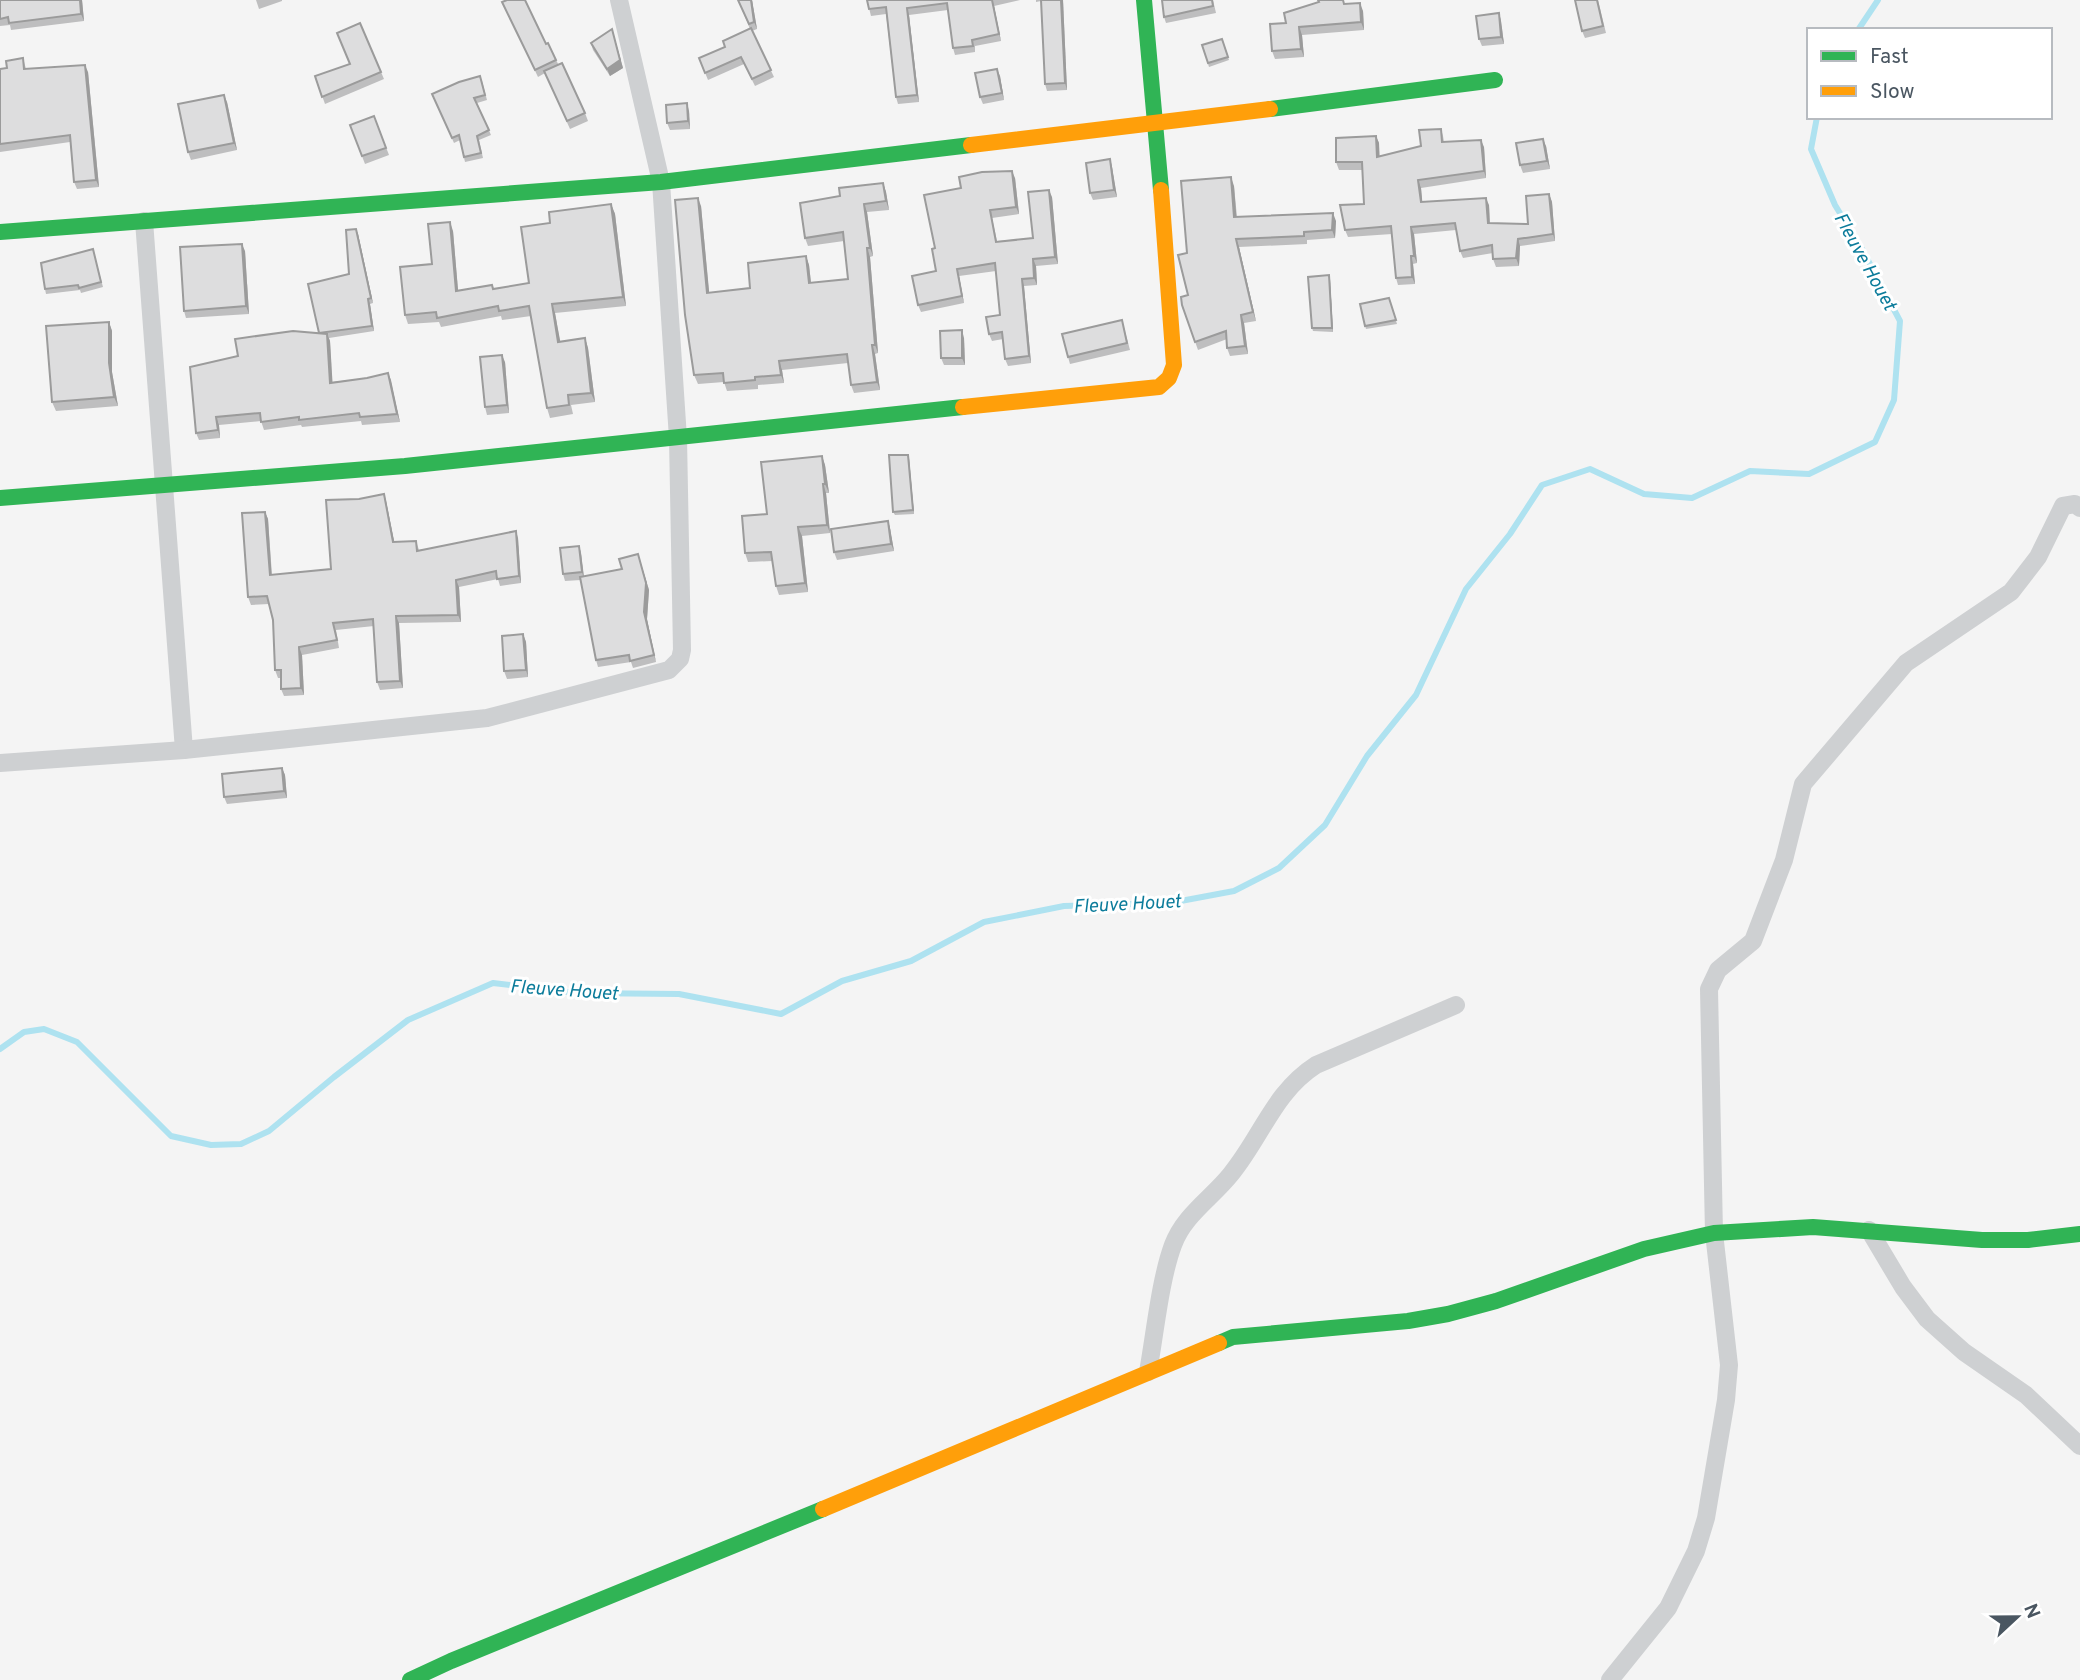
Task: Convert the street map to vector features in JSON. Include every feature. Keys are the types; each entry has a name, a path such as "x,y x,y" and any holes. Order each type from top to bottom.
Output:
{"street":[{"path":"0,763 184,750 487,718 669,670 675,666 682,650 678,438 661,182 619,0"},
{"path":"0,498 405,466 1159,387 1169,378 1174,365 1144,0"},
{"path":"0,232 661,182 1496,80"},
{"path":"144,221 184,750"},
{"path":"1610,1680 1668,1608 1696,1551 1706,1518 1727,1400 1729,1365 1714,1233 1709,989 1718,970 1753,941 1784,860 1803,784 1906,663 2011,592 2038,557 2063,506 2075,504 2080,508"},
{"path":"1148,1372 1173,1244 1189,1219 1247,1154 1283,1092 1316,1065 1456,1005"},
{"path":"410,1680 1233,1337 1330,1326 1373,1325 1448,1314 1496,1301 1644,1249 1714,1233 1813,1227 1982,1240 2028,1240 2080,1234"},
{"path":"1869,1230 1902,1287 1927,1319 1964,1352 2026,1395 2080,1446"}],"building":[{"path":"0,0 80,0 81,14 9,23 8,17 0,19"},
{"path":"525,0 556,60 535,70 502,2"},
{"path":"738,0 751,0 754,22 749,24"},
{"path":"867,0 992,0 999,34 972,40 973,46 953,48 947,3 907,8 917,95 896,97 886,7 869,9"},
{"path":"1041,0 1061,0 1065,83 1045,84"},
{"path":"1162,0 1212,0 1213,6 1164,17"},
{"path":"1318,0 1343,0 1344,4 1360,3 1361,22 1299,27 1301,49 1272,51 1270,24 1286,23 1284,13 1319,2"},
{"path":"1575,0 1597,0 1603,26 1582,31"},
{"path":"1499,13 1501,37 1479,39 1476,16"},
{"path":"360,23 381,72 322,97 315,76 350,64 337,33"},
{"path":"751,28 771,70 752,79 741,57 705,73 699,58 725,47 723,41"},
{"path":"612,29 620,60 607,69 591,43"},
{"path":"1222,39 1228,57 1208,63 1202,45"},
{"path":"23,58 24,69 85,65 96,180 74,182 70,135 0,144 0,69 7,68 6,61"},
{"path":"562,63 585,113 567,121 544,71"},
{"path":"997,69 1002,93 980,97 975,73"},
{"path":"480,76 485,95 474,98 489,130 477,136 481,153 464,157 459,135 452,138 432,94"},
{"path":"224,95 234,143 188,152 178,104"},
{"path":"687,103 688,121 667,123 666,105"},
{"path":"374,116 386,148 362,156 350,125"},
{"path":"1441,129 1442,142 1481,140 1484,171 1418,180 1421,202 1486,198 1488,223 1528,224 1526,196 1549,194 1553,234 1518,239 1516,258 1493,259 1492,245 1460,251 1455,223 1411,227 1414,256 1411,256 1412,277 1396,278 1391,226 1345,230 1340,205 1364,204 1362,162 1336,162 1336,138 1376,136 1377,157 1421,146 1419,130"},
{"path":"1543,139 1547,161 1520,165 1516,143"},
{"path":"1110,159 1114,190 1090,193 1086,163"},
{"path":"1012,171 1016,207 990,210 996,242 1033,238 1028,192 1049,190 1055,257 1033,259 1034,278 1022,279 1029,356 1005,359 1002,332 989,334 986,317 1000,315 995,263 957,269 962,296 918,305 912,276 936,271 932,249 935,248 924,195 961,188 959,177 982,172"},
{"path":"1231,177 1234,217 1333,213 1332,230 1304,232 1304,236 1236,239 1253,312 1241,315 1245,346 1227,348 1226,331 1195,342 1182,305 1181,297 1188,295 1178,255 1187,253 1181,181"},
{"path":"883,183 886,201 864,204 870,248 867,248 875,345 872,345 877,382 851,385 847,354 779,361 781,375 755,377 755,380 724,383 723,373 694,375 685,315 675,200 698,198 707,293 750,288 748,263 806,256 809,283 848,279 843,232 805,238 800,203 840,196 839,188"},
{"path":"611,204 623,297 552,304 558,342 585,338 591,393 568,395 569,405 547,408 529,306 499,311 498,306 437,318 436,312 405,315 400,267 432,264 428,224 450,222 456,291 492,285 493,289 529,283 521,227 550,223 549,212"},
{"path":"356,229 371,298 368,299 372,326 319,333 308,284 349,274 346,230"},
{"path":"242,244 246,306 184,311 180,247"},
{"path":"93,249 101,282 79,288 78,285 45,289 41,263"},
{"path":"1329,275 1332,328 1312,328 1308,277"},
{"path":"1389,298 1396,320 1365,326 1360,304"},
{"path":"1122,320 1127,343 1068,357 1062,334"},
{"path":"109,322 109,363 114,397 52,402 46,326"},
{"path":"962,330 962,358 941,358 940,331"},
{"path":"293,331 327,334 330,383 388,373 397,414 360,417 359,413 261,422 260,413 216,417 218,430 196,433 190,367 238,356 235,339"},
{"path":"502,355 507,405 485,407 480,357"},
{"path":"889,455 908,455 913,510 893,512"},
{"path":"822,456 827,525 798,527 805,583 776,586 771,552 745,553 742,516 767,514 761,462"},
{"path":"384,494 393,542 416,541 417,551 516,531 519,576 497,579 496,571 456,580 458,615 396,616 400,681 377,682 373,619 333,623 337,640 299,647 301,688 281,689 281,670 275,670 273,620 267,596 248,597 242,513 265,512 270,575 331,569 326,500 359,499"},
{"path":"888,521 891,544 834,552 831,529"},
{"path":"579,546 582,572 563,574 560,548"},
{"path":"638,554 646,583 644,612 654,655 630,661 629,655 596,660 580,577 622,569 619,559"},
{"path":"523,634 526,670 504,671 502,636"},
{"path":"282,768 284,791 224,797 222,774"}],"waterway":[{"name":"Fleuve Houet","path":"1859,28 1878,0"},
{"name":"Fleuve Houet","path":"0,1049 24,1032 44,1029 77,1042 171,1136 211,1145 241,1144 269,1131 408,1020 493,983 577,993 679,994 781,1014 842,981 911,961 984,922 1064,906 1170,903 1234,891 1279,868 1325,825 1367,756 1416,695 1466,589 1510,534 1542,485 1590,469 1644,494 1692,498 1750,471 1809,474 1875,442 1894,400 1900,321 1835,205 1811,149 1817,119"}],"traffic: fast":[{"path":"1144,0 1161,190"},
{"path":"1270,109 1495,80"},
{"path":"0,232 661,182 971,145"},
{"path":"0,498 405,466 963,407"},
{"path":"1219,1343 1233,1337 1408,1321 1448,1314 1496,1301 1644,1249 1714,1233 1813,1227 1982,1240 2028,1240 2080,1234"},
{"path":"410,1680 823,1509"}],"traffic: slow":[{"path":"971,145 1270,109"},
{"path":"963,407 1159,387 1169,378 1174,365 1161,190"},
{"path":"823,1509 1219,1343"}]}
